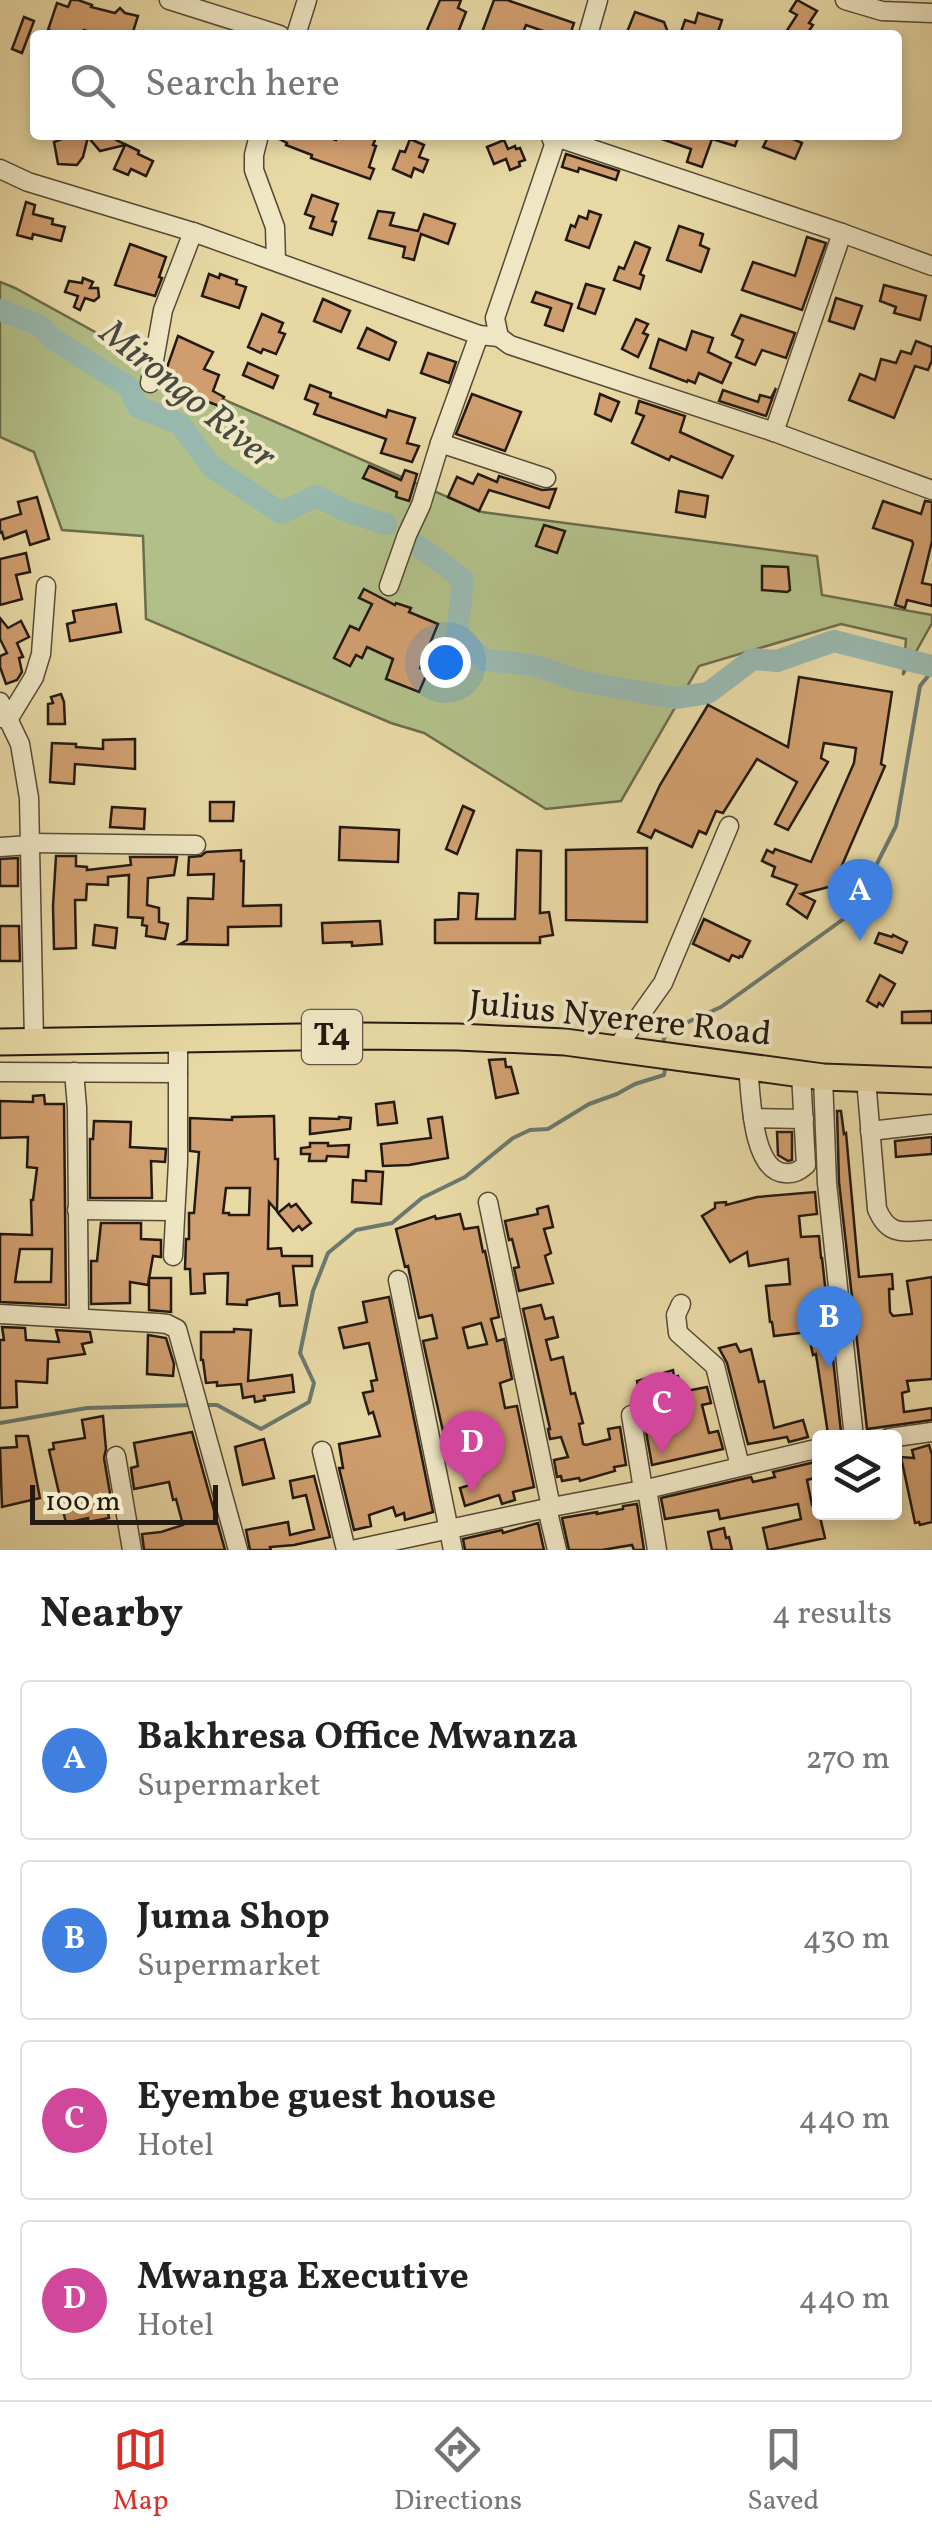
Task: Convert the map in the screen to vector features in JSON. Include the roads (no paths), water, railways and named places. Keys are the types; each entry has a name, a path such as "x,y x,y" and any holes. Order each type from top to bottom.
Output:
{"highway":[{"name":"Julius Nyerere Road","path":"0,1042 458,1037 565,1042 812,1075 932,1081"}],"street":[{"path":"168,0 264,30"},
{"path":"298,30 308,0"},
{"path":"589,30 598,0"},
{"path":"845,0 882,11 932,13"},
{"path":"258,140 254,170 276,227 276,261"},
{"path":"499,337 496,318 552,151 552,140"},
{"path":"568,140 932,266"},
{"path":"0,169 28,182 193,232 479,334 499,337 510,345 774,432 932,490"},
{"path":"150,384 163,310 193,232"},
{"path":"774,432 842,234"},
{"path":"390,586 479,334"},
{"path":"440,443 546,478"},
{"path":"34,1041 25,764 20,744 3,713 34,677 42,654 46,586"},
{"path":"616,1049 664,982 729,826"},
{"path":"0,848 30,844 196,846"},
{"path":"173,1256 178,1040"},
{"path":"748,1067 760,1149 766,1164 778,1172 798,1172 806,1165 804,1118 812,1075"},
{"path":"0,1072 178,1073"},
{"path":"74,1072 78,1107 80,1317"},
{"path":"812,1075 853,1430"},
{"path":"866,1080 877,1209 883,1224 895,1231 932,1230"},
{"path":"753,1118 804,1118"},
{"path":"870,1132 932,1124"},
{"path":"488,1202 557,1550"},
{"path":"78,1210 174,1210"},
{"path":"398,1280 453,1550"},
{"path":"681,1304 676,1315 678,1333 715,1366 740,1466"},
{"path":"0,1314 158,1322 177,1329 238,1550"},
{"path":"631,1415 657,1550"},
{"path":"902,1436 932,1432"},
{"path":"322,1451 348,1550 645,1489 812,1450"},
{"path":"116,1456 132,1550"}],"waterway":[{"name":"Mirongo River","path":"0,310 41,326 51,338 129,387 138,407 180,424 212,467 281,513 316,496 386,524"},
{"name":"Mirongo River","path":"417,545 463,579 457,637 485,660 533,665 580,681 675,698 708,693 753,659 777,661 834,641 932,666"},
{"path":"665,1045 666,1032 721,1007 852,913 896,826 920,686 932,671"},
{"path":"203,1405 217,1405 261,1429 309,1402 314,1383 300,1353 313,1291 328,1253 356,1230 392,1223 422,1198 465,1177 513,1138 530,1130 548,1129 589,1104 664,1075 666,1064"},
{"path":"0,1423 87,1408 194,1405"}],"place":[{"name":"Bakhresa Office Mwanza","path":"860,941"},
{"name":"Juma Shop","path":"829,1368"},
{"name":"Eyembe guest house","path":"662,1454"},
{"name":"Mwanga Executive","path":"472,1493"}]}
